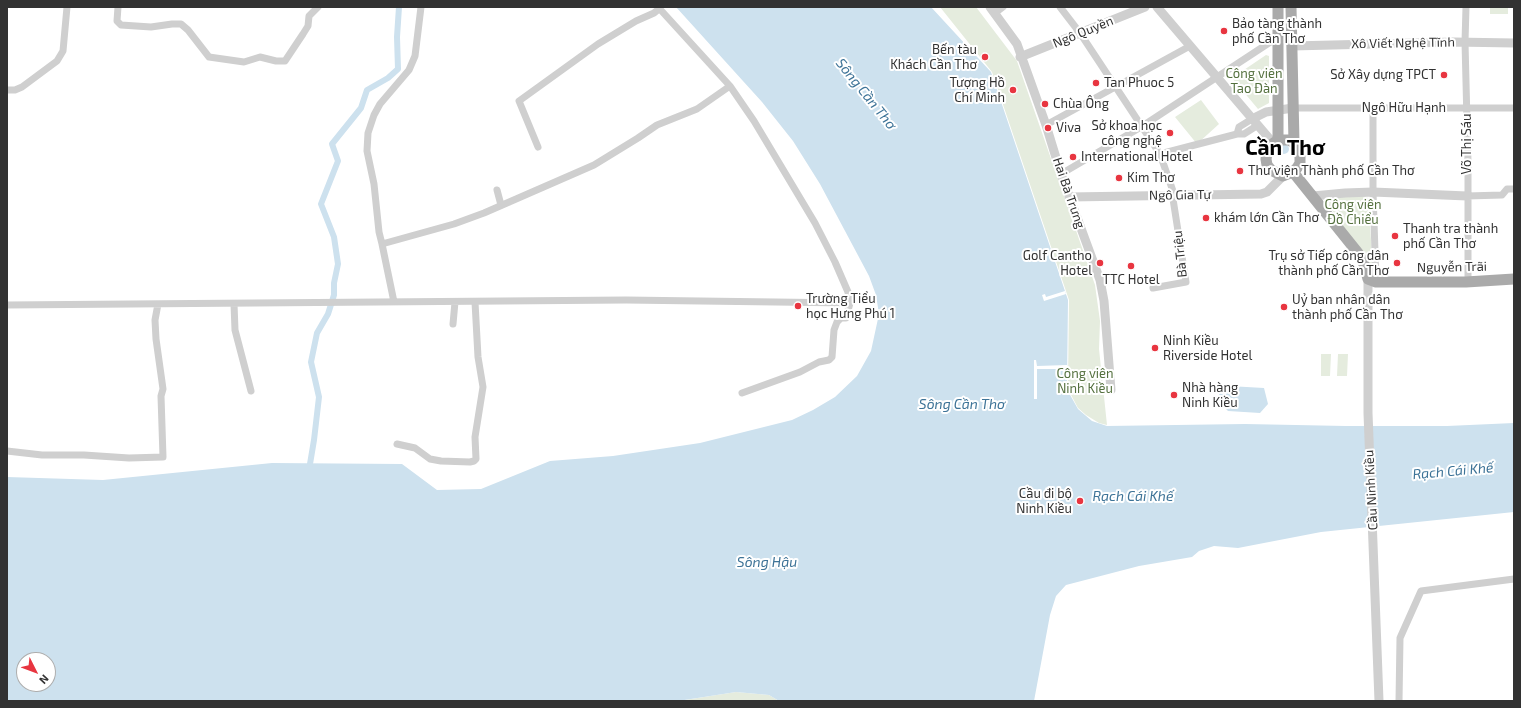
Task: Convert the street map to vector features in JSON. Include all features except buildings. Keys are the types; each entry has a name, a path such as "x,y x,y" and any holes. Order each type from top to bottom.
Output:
{"main road":[{"path":"1278,7 1278,109 1275,142 1266,153 1267,165 1271,170 1288,174 1313,196 1358,253 1372,281"},
{"path":"1288,174 1300,163 1301,158 1300,152 1294,143 1291,7"},
{"path":"1275,142 1283,140 1294,143"},
{"name":"Nguyễn Trãi","path":"1372,281 1468,282 1514,279"}],"street":[{"path":"7,90 15,90 22,87 57,62 63,51 67,7"},
{"path":"118,7 117,21 121,25 151,27 181,24 188,30 209,57 244,62 260,57 276,61 285,61 304,34 308,26 310,16 318,7"},
{"path":"394,302 379,232 374,184 367,151 368,133 380,104 409,70 415,56 421,7"},
{"path":"1060,7 1080,33 1160,154 1174,194"},
{"name":"Ngô Quyền","path":"1020,57 1145,7"},
{"path":"1157,7 1255,122 1275,142"},
{"name":"Võ Thị Sáu","path":"1466,7 1465,42 1468,282"},
{"path":"538,147 519,101 598,44 636,21 654,13 659,8 730,86 754,121 815,223 835,262 848,292 850,303 846,318 841,318 837,322 834,330 832,357 829,360 818,362 800,372 742,393"},
{"name":"Hai Bà Trưng","path":"996,9 1017,44 1020,57 1046,124 1061,174 1100,280 1104,301 1111,390"},
{"path":"1061,174 1141,127 1278,37"},
{"name":"Xô Viết Nghệ Tĩnh","path":"1292,46 1465,42 1514,43"},
{"path":"1046,124 1190,46"},
{"path":"382,244 454,224 594,165 657,125 697,109 730,86"},
{"path":"1160,154 1237,134 1244,134 1266,112 1278,109 1293,108"},
{"name":"Ngô Hữu Hạnh","path":"1293,108 1514,108"},
{"path":"1372,281 1373,108"},
{"name":"Ngô Gia Tự","path":"1069,196 1261,194 1268,192 1288,174"},
{"path":"1313,196 1373,192 1502,196 1507,189 1514,189"},
{"path":"497,190 501,205"},
{"name":"Bà Triệu","path":"1153,288 1186,282 1173,199 1174,194"},
{"name":"Cầu Ninh Kiều","path":"1372,281 1367,312 1368,413 1379,701"},
{"path":"7,304 234,304 626,300 850,303"},
{"path":"453,324 455,302"},
{"path":"397,444 415,448 430,459 470,462 476,459 475,437 483,387 478,357 475,302"},
{"path":"7,451 42,455 84,455 129,458 163,457 161,396 164,389 156,339 155,320 158,304"},
{"path":"234,304 235,330 251,391"},
{"path":"1398,701 1400,638 1421,591 1514,578"}],"green space":[{"name":"Công viên Ninh Kiều","path":"940,7 976,7 1017,61 1095,285 1100,321 1099,349 1107,425 1099,423 1086,415 1078,408 1070,393 1068,383 1069,300 992,72"},
{"path":"1490,7 1508,7 1508,14 1490,14"},
{"name":"Công viên Tao Đàn","path":"1266,55 1269,56 1269,103 1258,109 1232,78"},
{"path":"1201,100 1219,124 1197,144 1175,117"},
{"name":"Công viên Đồ Chiểu","path":"1365,196 1368,198 1373,269 1329,206 1330,197"},
{"path":"1321,354 1331,354 1330,376 1321,376"},
{"path":"1338,354 1348,354 1347,376 1337,376"},
{"path":"736,692 769,695 779,701 678,701"}],"water":[{"path":"676,7 931,7 991,72 1068,300 1067,383 1069,393 1078,409 1092,421 1107,426 1245,424 1447,426 1514,423 1514,512 1321,532 1238,548 1214,546 1199,551 1192,557 1139,566 1066,585 1056,596 1050,615 1034,701 779,701 769,695 736,692 678,701 7,701 7,477 103,480 272,463 402,464 437,490 481,489 550,461 613,456 700,443 792,420 835,397 857,376 871,351 879,314 876,295 869,276 820,184 793,141 762,102"},
{"path":"1282,144 1286,144 1289,149 1286,154 1282,154 1279,151 1279,147"},
{"path":"1229,386 1264,388 1268,404 1260,413 1228,411 1220,403 1219,393"}],"pier":[{"path":"1065,291 1066,294 1044,301 1042,295 1045,294 1046,297"},
{"path":"1034,360 1036,360 1037,366 1067,365 1067,369 1037,369 1037,399 1034,399"}],"waterway":[{"path":"310,464 319,397 311,362 317,333 328,314 334,295 334,283 338,264 334,237 321,204 338,161 332,144 361,108 367,90 388,78 398,69 397,37 399,7"}],"place":[{"name":"Bảo tàng thành phố Cần Thơ","path":"1224,31"},
{"name":"Bến tàu Khách Cần Thơ","path":"985,57"},
{"name":"Sở Xây dựng TPCT","path":"1444,75"},
{"name":"Tan Phuoc 5","path":"1096,83"},
{"name":"Tượng Hồ Chí Minh","path":"1013,90"},
{"name":"Chùa Ông","path":"1045,104"},
{"name":"Viva","path":"1048,128"},
{"name":"Sở khoa học công nghệ","path":"1170,133"},
{"name":"International Hotel","path":"1073,157"},
{"name":"Thư viện Thành phố Cần Thơ","path":"1240,171"},
{"name":"Kim Thơ","path":"1119,178"},
{"name":"khám lớn Cần Thơ","path":"1206,218"},
{"name":"Thanh tra thành phố Cần Thơ","path":"1395,236"},
{"name":"Golf Cantho Hotel","path":"1100,263"},
{"name":"Trụ sở Tiếp công dân thành phố Cần Thơ","path":"1397,263"},
{"name":"TTC Hotel","path":"1131,266"},
{"name":"Trường Tiểu học Hưng Phú 1","path":"798,306"},
{"name":"Uỷ ban nhân dân thành phố Cần Thơ","path":"1284,307"},
{"name":"Ninh Kiều Riverside Hotel","path":"1155,348"},
{"name":"Nhà hàng Ninh Kiều","path":"1174,395"},
{"name":"Cầu đi bộ Ninh Kiều","path":"1080,501"}],"district":[{"name":"Cần Thơ","path":"1285,148"}],"water label":[{"name":"Sông Cần Thơ","path":"866,94"},
{"name":"Sông Cần Thơ","path":"962,404"},
{"name":"Rạch Cái Khế","path":"1453,471"},
{"name":"Rạch Cái Khế","path":"1133,496"},
{"name":"Sông Hậu","path":"767,562"}]}
